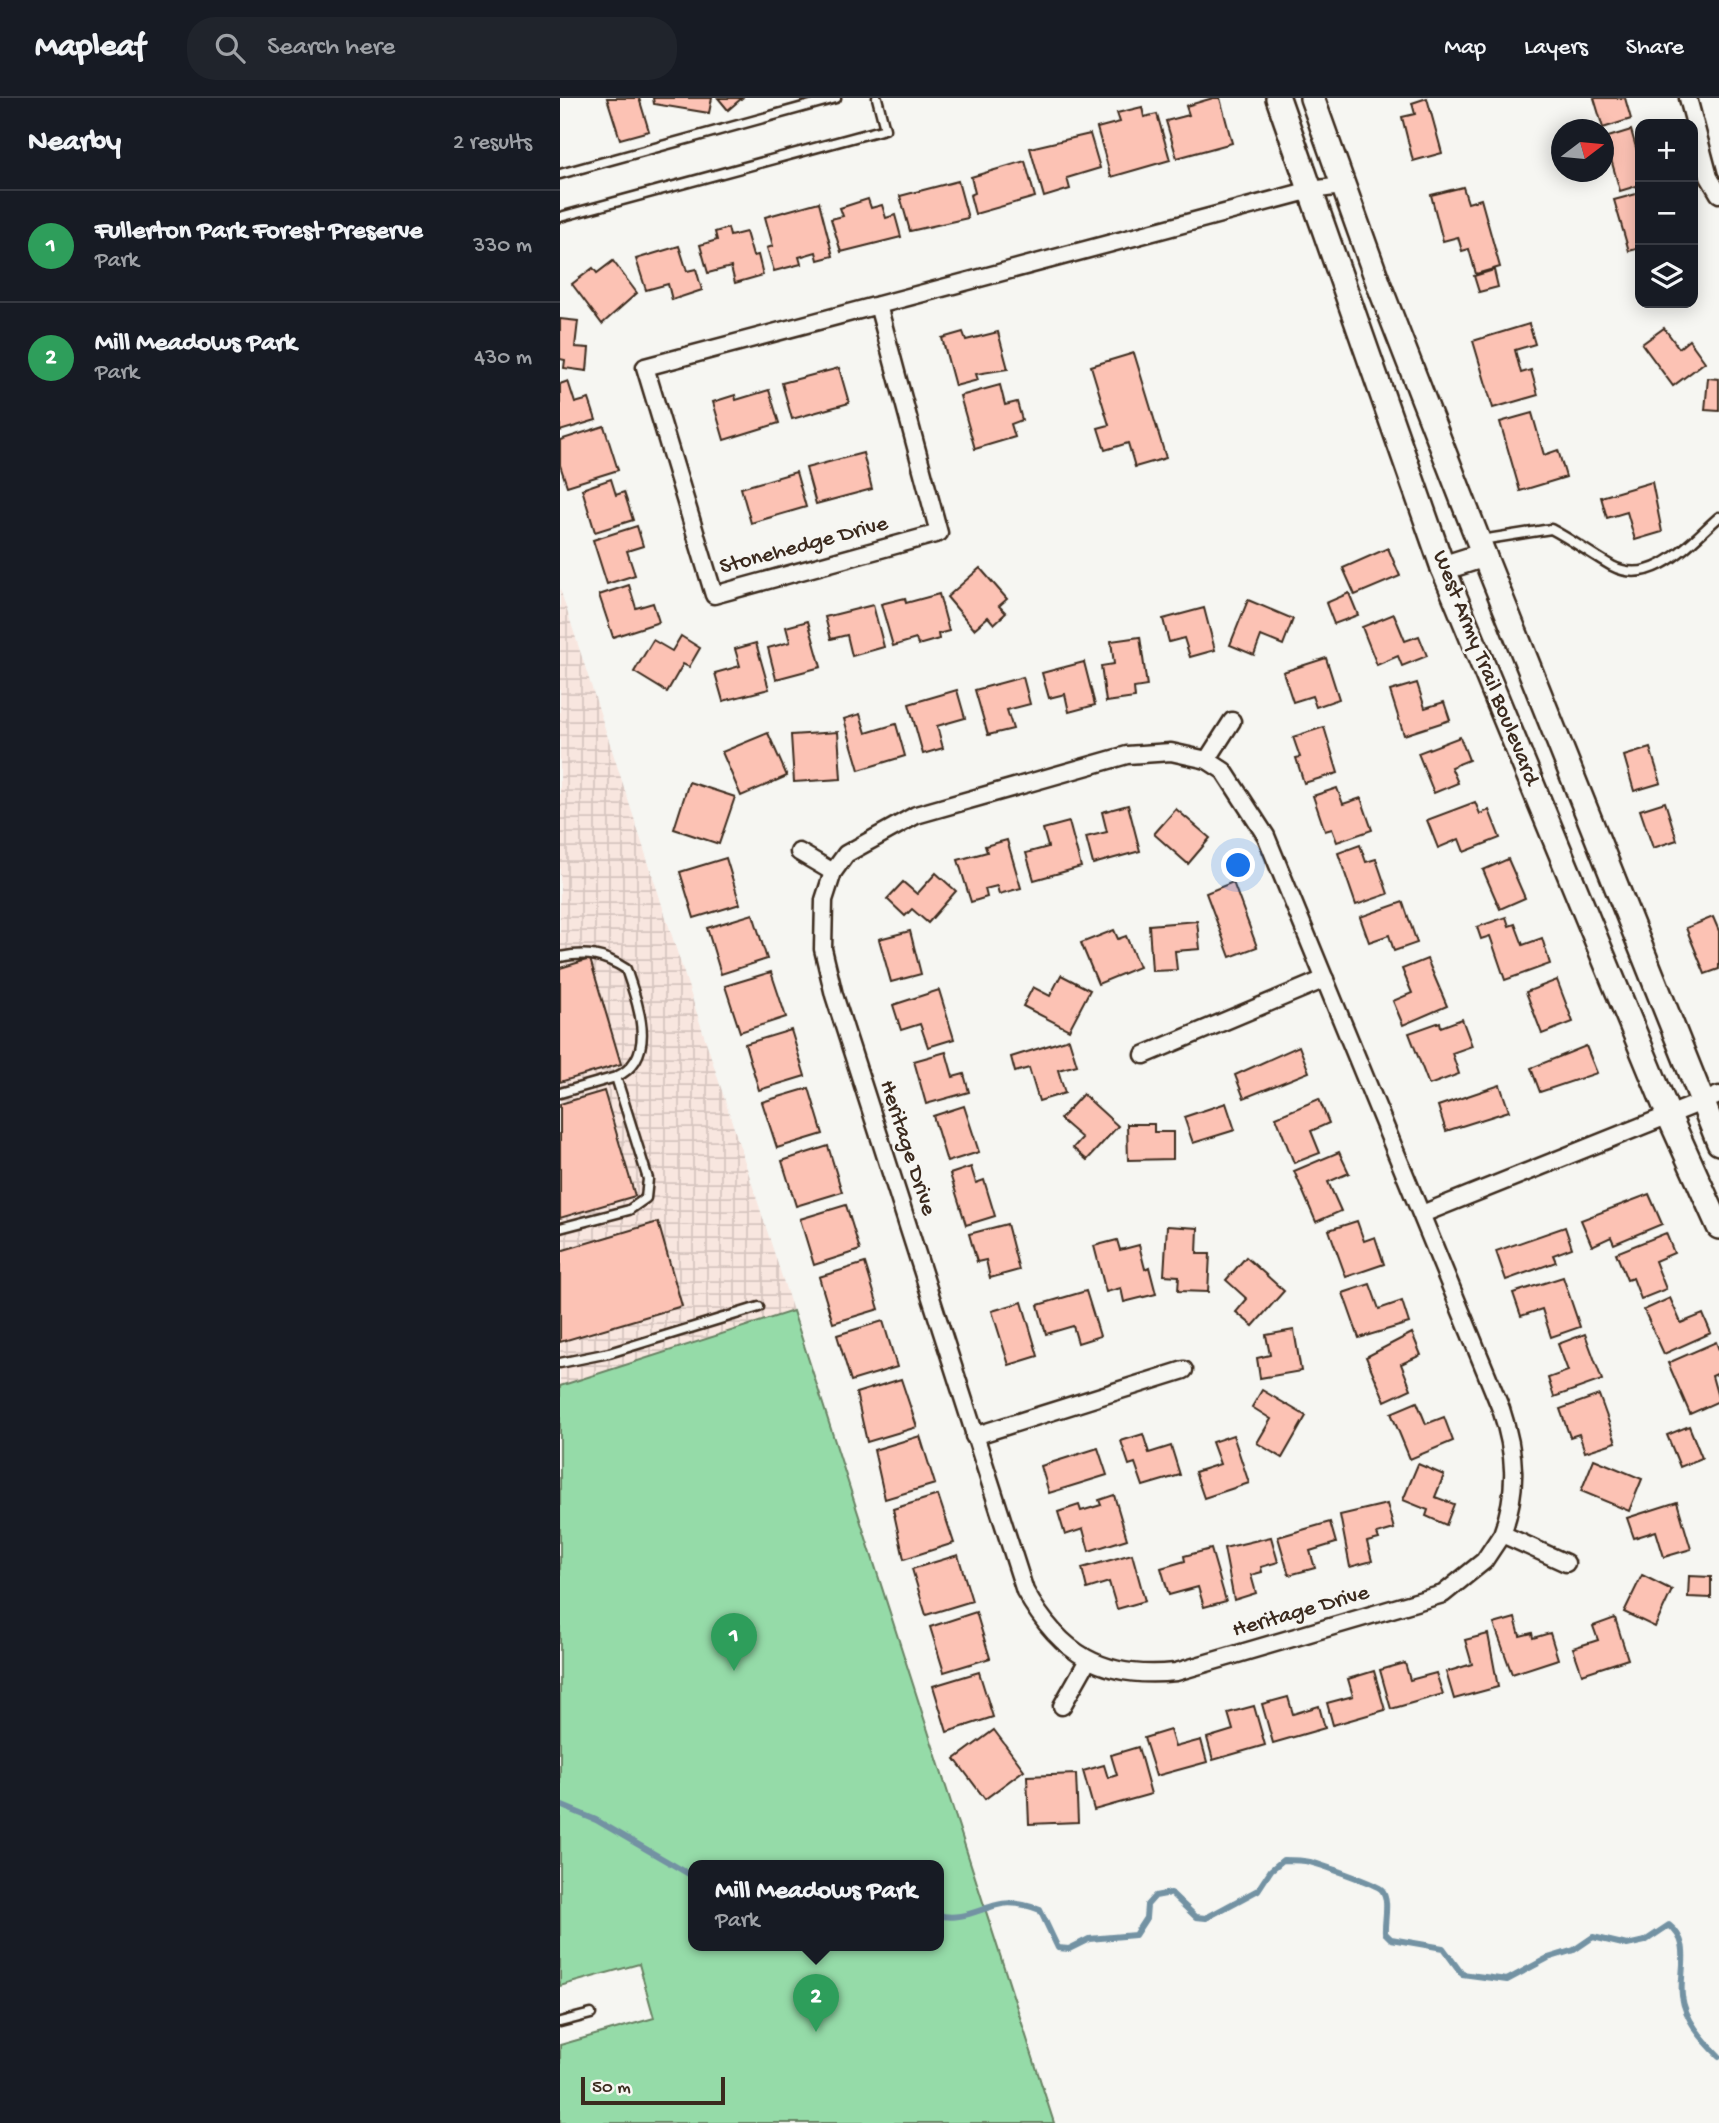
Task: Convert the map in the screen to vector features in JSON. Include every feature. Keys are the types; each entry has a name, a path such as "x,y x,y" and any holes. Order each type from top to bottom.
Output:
{"main road":[{"name":"West Army Trail Boulevard","path":"1278,98 1443,568 1669,1116 1719,1227"},
{"name":"West Army Trail Boulevard","path":"1312,98 1342,186 1481,548 1710,1099 1719,1143"},
{"path":"1443,568 1481,548"}],"street":[{"path":"1688,98 1709,177 1719,194"},
{"name":"Stonehedge Drive","path":"878,305 939,533 714,595 645,367 878,305 1311,190 1342,186"},
{"path":"1207,760 1232,721"},
{"name":"Heritage Drive","path":"1171,752 1207,760 1224,771 1266,836 1510,1435 1515,1462 1515,1489 1502,1534 1484,1561 1464,1580 1429,1599 1176,1672 1148,1675 1088,1660 1063,1644 1041,1619 1025,1591 834,995 823,949 824,900 833,872 846,854 916,815 1127,755 1171,752"},
{"path":"799,852 833,872"},
{"path":"1144,1055 1325,979"},
{"path":"1422,1214 1710,1099"},
{"path":"974,1436 1184,1370"},
{"path":"1502,1534 1566,1563"},
{"path":"1062,1706 1088,1660"}],"lane":[{"path":"560,174 836,98"},
{"path":"560,217 885,128 877,98"},
{"path":"1481,548 1551,529 1615,568 1642,572 1665,563 1719,517"},
{"path":"560,957 587,952 609,958 626,969 643,1033 641,1055 629,1071 560,1094"},
{"path":"560,1228 629,1210 646,1198 648,1179 616,1077"},
{"path":"560,1363 609,1353 759,1307"},
{"path":"560,2022 591,2014"}],"shaded area":[{"path":"560,589 793,1311 560,1386"}],"green space":[{"path":"793,1311 1054,2123 560,2123 560,2045 654,2018 639,1964 560,1986 560,1386"}],"building":[{"path":"607,98 639,98 649,131 620,139"},
{"path":"653,98 712,98 709,113 654,104"},
{"path":"718,98 742,98 728,110"},
{"path":"1220,98 1232,143 1177,158 1166,121 1189,115 1186,106"},
{"path":"1427,98 1442,153 1413,161 1402,117 1415,114 1412,103"},
{"path":"1594,98 1625,98 1631,119 1614,124 1614,119 1600,119"},
{"path":"1142,107 1144,117 1157,114 1170,160 1111,177 1097,128 1120,122 1117,113"},
{"path":"1631,130 1635,144 1635,186 1620,191 1614,170 1614,135"},
{"path":"1090,134 1100,168 1067,178 1070,189 1044,197 1030,148"},
{"path":"1025,161 1035,197 975,214 970,195 975,193 971,177"},
{"path":"958,181 968,218 910,231 900,196"},
{"path":"1463,187 1468,203 1481,199 1500,267 1476,274 1469,249 1462,251 1458,237 1443,241 1431,195"},
{"path":"1635,194 1635,249 1629,251 1614,200"},
{"path":"868,199 871,208 882,205 886,218 895,215 901,237 841,252 831,219 843,216 840,208"},
{"path":"819,202 833,256 818,260 816,252 799,257 801,264 774,271 767,248 773,246 765,217"},
{"path":"728,228 730,236 746,232 753,256 758,255 763,275 735,283 731,267 708,273 700,245 717,240 715,232"},
{"path":"679,246 687,271 696,269 702,290 672,300 668,284 646,290 636,259"},
{"path":"613,261 637,293 602,324 572,284 593,268 597,273"},
{"path":"1494,270 1498,287 1479,292 1474,276"},
{"path":"560,319 578,321 575,347 589,348 587,371 564,368 565,360 560,359"},
{"path":"1529,324 1535,344 1515,350 1521,373 1531,370 1538,395 1493,408 1473,341"},
{"path":"1664,328 1679,348 1689,340 1705,362 1673,386 1642,344"},
{"path":"963,332 966,340 998,332 1008,369 976,374 978,380 955,386 942,338"},
{"path":"1134,353 1166,458 1135,467 1128,443 1105,450 1098,428 1109,425 1091,366"},
{"path":"839,368 849,403 792,419 782,383"},
{"path":"1708,378 1719,379 1719,411 1705,410"},
{"path":"568,381 575,403 589,399 596,420 560,431 560,384"},
{"path":"1000,385 1005,405 1017,402 1022,420 1011,424 1015,437 975,449 960,396"},
{"path":"769,390 779,423 724,440 713,402 735,395 736,400"},
{"path":"1532,413 1544,455 1558,450 1566,477 1520,491 1500,422"},
{"path":"604,426 618,470 567,486 560,465 560,440"},
{"path":"863,453 872,489 816,504 806,468"},
{"path":"796,472 806,507 751,523 741,488"},
{"path":"611,479 616,495 624,492 633,520 595,532 582,489"},
{"path":"1652,482 1662,532 1635,540 1627,512 1607,518 1601,497"},
{"path":"637,526 643,546 627,551 635,575 607,584 593,540"},
{"path":"1388,548 1400,576 1355,595 1343,568"},
{"path":"980,568 1007,599 999,606 1006,613 994,624 988,617 974,629 947,597"},
{"path":"629,585 636,608 653,603 659,622 613,637 599,595"},
{"path":"1349,593 1358,615 1334,624 1326,603"},
{"path":"939,594 949,631 938,634 939,639 918,645 916,639 893,646 881,604 905,598 906,603"},
{"path":"1248,600 1293,619 1283,645 1261,636 1254,655 1230,645"},
{"path":"873,605 884,647 852,656 847,635 831,639 825,617"},
{"path":"1204,608 1215,650 1190,657 1184,638 1169,642 1163,619"},
{"path":"1394,614 1405,641 1419,636 1427,656 1402,666 1398,656 1377,665 1362,627"},
{"path":"808,621 821,667 776,679 768,648 790,642 786,627"},
{"path":"681,636 700,648 689,667 683,664 667,692 634,672 653,640 672,651"},
{"path":"1140,637 1147,686 1134,688 1135,698 1106,702 1101,666 1114,664 1111,641"},
{"path":"756,643 769,689 723,701 715,673 740,666 735,649"},
{"path":"1326,658 1339,699 1316,707 1312,696 1293,702 1283,672"},
{"path":"1084,662 1095,705 1069,712 1065,694 1049,698 1042,673"},
{"path":"1023,677 1030,704 1007,710 1013,729 988,735 975,690"},
{"path":"1417,683 1425,708 1444,702 1450,720 1404,735 1390,691"},
{"path":"957,690 965,718 937,726 943,748 923,754 909,704"},
{"path":"860,714 866,733 896,724 905,756 859,770 844,719"},
{"path":"1324,727 1338,773 1304,783 1296,758 1300,757 1293,737"},
{"path":"838,732 841,779 794,782 791,735"},
{"path":"768,733 787,776 741,796 722,752"},
{"path":"1460,737 1469,760 1451,767 1458,783 1434,793 1418,753"},
{"path":"1650,748 1661,783 1634,791 1624,756"},
{"path":"689,782 735,797 719,844 674,829"},
{"path":"1337,788 1343,804 1361,798 1372,830 1337,842 1332,829 1325,831 1313,796"},
{"path":"1475,802 1480,814 1489,810 1500,838 1464,852 1459,839 1438,848 1427,820"},
{"path":"1665,802 1677,840 1653,848 1640,810"},
{"path":"1128,805 1140,851 1093,864 1086,837 1107,832 1102,812"},
{"path":"1176,809 1210,838 1188,864 1154,834"},
{"path":"1069,822 1081,867 1034,880 1026,853 1048,847 1043,829"},
{"path":"1007,840 1021,888 999,894 997,886 985,889 987,897 971,902 958,860 987,852 985,846"},
{"path":"1360,845 1366,862 1376,859 1388,894 1356,905 1338,853"},
{"path":"726,858 740,904 694,918 680,872"},
{"path":"1508,859 1525,898 1500,909 1483,870"},
{"path":"936,873 956,891 928,923 912,909 905,916 887,899 903,882 917,894"},
{"path":"1233,882 1257,947 1230,957 1206,893"},
{"path":"1403,902 1417,943 1394,951 1389,935 1369,942 1360,917"},
{"path":"753,914 767,959 721,974 707,928"},
{"path":"1506,917 1509,926 1515,924 1523,945 1542,938 1550,964 1505,980 1490,936 1481,939 1477,927"},
{"path":"1713,917 1719,931 1719,969 1705,974 1686,928"},
{"path":"1197,921 1200,949 1175,951 1177,970 1152,971 1149,925"},
{"path":"1114,930 1118,939 1126,936 1139,967 1098,984 1081,943"},
{"path":"910,931 921,974 891,982 879,939"},
{"path":"590,959 621,1064 560,1082 560,968"},
{"path":"1427,959 1447,1006 1403,1025 1393,1001 1412,993 1402,969"},
{"path":"771,972 786,1017 740,1032 725,986"},
{"path":"1061,975 1090,990 1069,1030 1023,1006 1033,987 1050,996"},
{"path":"1557,980 1573,1022 1542,1034 1526,992"},
{"path":"939,990 954,1039 928,1047 920,1024 901,1030 893,1005"},
{"path":"1462,1019 1472,1046 1452,1053 1459,1074 1429,1085 1409,1033 1440,1022 1441,1027"},
{"path":"791,1030 805,1076 759,1090 745,1044"},
{"path":"1069,1039 1077,1065 1058,1070 1065,1093 1039,1101 1029,1068 1015,1072 1011,1057"},
{"path":"1299,1046 1309,1072 1244,1098 1235,1075"},
{"path":"1586,1046 1597,1073 1540,1092 1531,1068"},
{"path":"946,1052 953,1077 964,1074 969,1092 926,1104 914,1061"},
{"path":"1500,1085 1509,1111 1446,1131 1438,1106"},
{"path":"809,1088 823,1134 777,1148 762,1102"},
{"path":"604,1091 635,1196 560,1218 560,1104"},
{"path":"1083,1094 1118,1126 1087,1160 1073,1148 1082,1138 1060,1119"},
{"path":"1319,1099 1329,1123 1311,1131 1320,1153 1294,1163 1276,1117"},
{"path":"1226,1103 1235,1130 1193,1143 1184,1117"},
{"path":"964,1106 979,1152 947,1162 933,1116"},
{"path":"1127,1124 1154,1124 1154,1132 1173,1132 1173,1159 1128,1160"},
{"path":"828,1146 842,1192 796,1206 782,1161"},
{"path":"1339,1152 1349,1173 1328,1182 1341,1211 1316,1222 1294,1171"},
{"path":"971,1167 976,1183 984,1180 995,1216 966,1225 950,1174"},
{"path":"1649,1194 1662,1224 1614,1244 1611,1237 1592,1246 1581,1220"},
{"path":"846,1205 860,1250 814,1265 800,1219"},
{"path":"1357,1221 1364,1241 1375,1237 1384,1264 1346,1277 1329,1230"},
{"path":"658,1222 682,1306 560,1342 560,1251"},
{"path":"1007,1224 1019,1270 990,1278 986,1260 977,1262 969,1234"},
{"path":"1167,1226 1198,1228 1197,1254 1210,1254 1208,1292 1178,1291 1179,1276 1164,1275"},
{"path":"1565,1227 1572,1248 1553,1255 1556,1262 1506,1280 1496,1251"},
{"path":"1666,1233 1674,1253 1655,1261 1666,1289 1641,1299 1633,1278 1627,1280 1616,1253"},
{"path":"1117,1240 1120,1250 1139,1245 1145,1269 1149,1267 1156,1294 1124,1302 1121,1288 1106,1292 1094,1246"},
{"path":"1246,1257 1284,1291 1253,1326 1236,1312 1247,1299 1226,1280"},
{"path":"865,1263 879,1309 833,1323 819,1277"},
{"path":"1563,1277 1580,1327 1551,1337 1542,1309 1521,1316 1513,1293"},
{"path":"1370,1284 1379,1309 1402,1301 1409,1323 1359,1338 1343,1293"},
{"path":"1086,1291 1100,1336 1078,1343 1073,1326 1046,1334 1038,1305"},
{"path":"1670,1298 1681,1323 1703,1314 1711,1333 1664,1354 1644,1310"},
{"path":"1022,1302 1038,1356 1009,1365 992,1311"},
{"path":"883,1321 897,1367 851,1381 837,1335"},
{"path":"1294,1330 1301,1371 1260,1378 1257,1358 1270,1355 1266,1335"},
{"path":"1412,1333 1421,1355 1401,1364 1411,1389 1385,1401 1366,1357"},
{"path":"1585,1334 1602,1380 1554,1397 1548,1378 1568,1371 1558,1344"},
{"path":"1716,1342 1719,1350 1719,1373 1712,1376 1719,1401 1690,1414 1668,1363"},
{"path":"901,1379 917,1427 867,1442 856,1393"},
{"path":"1262,1390 1306,1416 1282,1458 1257,1443 1271,1419 1252,1407"},
{"path":"1599,1395 1616,1442 1585,1452 1579,1434 1570,1437 1560,1409"},
{"path":"1417,1402 1426,1424 1444,1417 1453,1441 1410,1459 1391,1413"},
{"path":"1689,1426 1702,1458 1680,1467 1667,1435"},
{"path":"1143,1434 1149,1453 1171,1446 1180,1475 1143,1486 1135,1463 1129,1465 1121,1441"},
{"path":"1233,1435 1249,1483 1204,1498 1195,1472 1220,1464 1212,1442"},
{"path":"920,1436 935,1484 885,1499 874,1450"},
{"path":"1098,1448 1107,1475 1049,1493 1041,1466"},
{"path":"1594,1459 1642,1479 1629,1511 1581,1491"},
{"path":"1418,1464 1444,1475 1435,1497 1454,1504 1446,1525 1426,1516 1428,1510 1403,1500"},
{"path":"938,1495 954,1543 904,1559 893,1509"},
{"path":"1114,1495 1127,1539 1089,1551 1083,1529 1065,1535 1058,1512 1079,1505 1081,1511 1101,1505 1099,1500"},
{"path":"1677,1502 1691,1549 1664,1557 1656,1531 1634,1538 1627,1518"},
{"path":"1387,1504 1394,1529 1377,1534 1379,1539 1367,1542 1372,1561 1350,1567 1340,1515"},
{"path":"1330,1522 1336,1543 1310,1551 1315,1568 1289,1575 1278,1537"},
{"path":"1271,1537 1278,1562 1261,1567 1262,1572 1251,1575 1256,1593 1234,1600 1224,1548"},
{"path":"1211,1549 1226,1601 1204,1607 1198,1587 1169,1595 1161,1568 1185,1561 1184,1556"},
{"path":"1132,1554 1145,1601 1117,1609 1109,1582 1087,1589 1082,1568"},
{"path":"958,1555 972,1601 926,1615 912,1569"},
{"path":"1642,1575 1672,1590 1655,1627 1624,1612"},
{"path":"1689,1576 1711,1577 1711,1598 1688,1597"},
{"path":"976,1612 990,1658 944,1672 930,1627"},
{"path":"1515,1618 1520,1636 1532,1633 1533,1638 1550,1633 1558,1659 1512,1674 1494,1624"},
{"path":"1615,1618 1628,1659 1582,1674 1573,1648 1598,1640 1593,1626"},
{"path":"1488,1634 1498,1687 1454,1699 1446,1672 1472,1664 1465,1640"},
{"path":"1405,1663 1410,1680 1436,1673 1443,1694 1391,1709 1380,1670"},
{"path":"1374,1671 1385,1710 1333,1725 1327,1703 1353,1696 1348,1679"},
{"path":"979,1672 993,1717 947,1732 933,1686"},
{"path":"1288,1697 1293,1714 1319,1706 1325,1728 1273,1743 1262,1704"},
{"path":"1254,1706 1265,1745 1213,1760 1207,1738 1233,1730 1228,1713"},
{"path":"994,1730 1024,1770 985,1799 955,1759"},
{"path":"1170,1730 1175,1747 1201,1740 1207,1762 1156,1776 1144,1738"},
{"path":"1138,1747 1151,1794 1094,1810 1083,1771 1104,1765 1108,1778 1117,1775 1111,1755"},
{"path":"1076,1774 1078,1822 1029,1824 1027,1776"}],"waterway":[{"path":"560,1805 596,1820 688,1874"},
{"path":"944,1916 961,1916 1002,1904 1030,1907 1040,1910 1058,1948 1069,1949 1089,1939 1135,1935 1146,1918 1147,1905 1155,1896 1171,1893 1196,1917 1206,1918 1258,1890 1271,1870 1283,1860 1289,1860 1316,1864 1378,1887 1386,1899 1385,1933 1391,1939 1443,1948 1462,1974 1507,1980 1548,1958 1574,1950 1593,1937 1627,1945 1645,1941 1669,1925 1681,1940 1683,1949 1682,1996 1687,2013 1701,2036 1719,2056"}],"place":[{"name":"Fullerton Park Forest Preserve","path":"734,1671"},
{"name":"Mill Meadows Park","path":"816,2032"}]}
